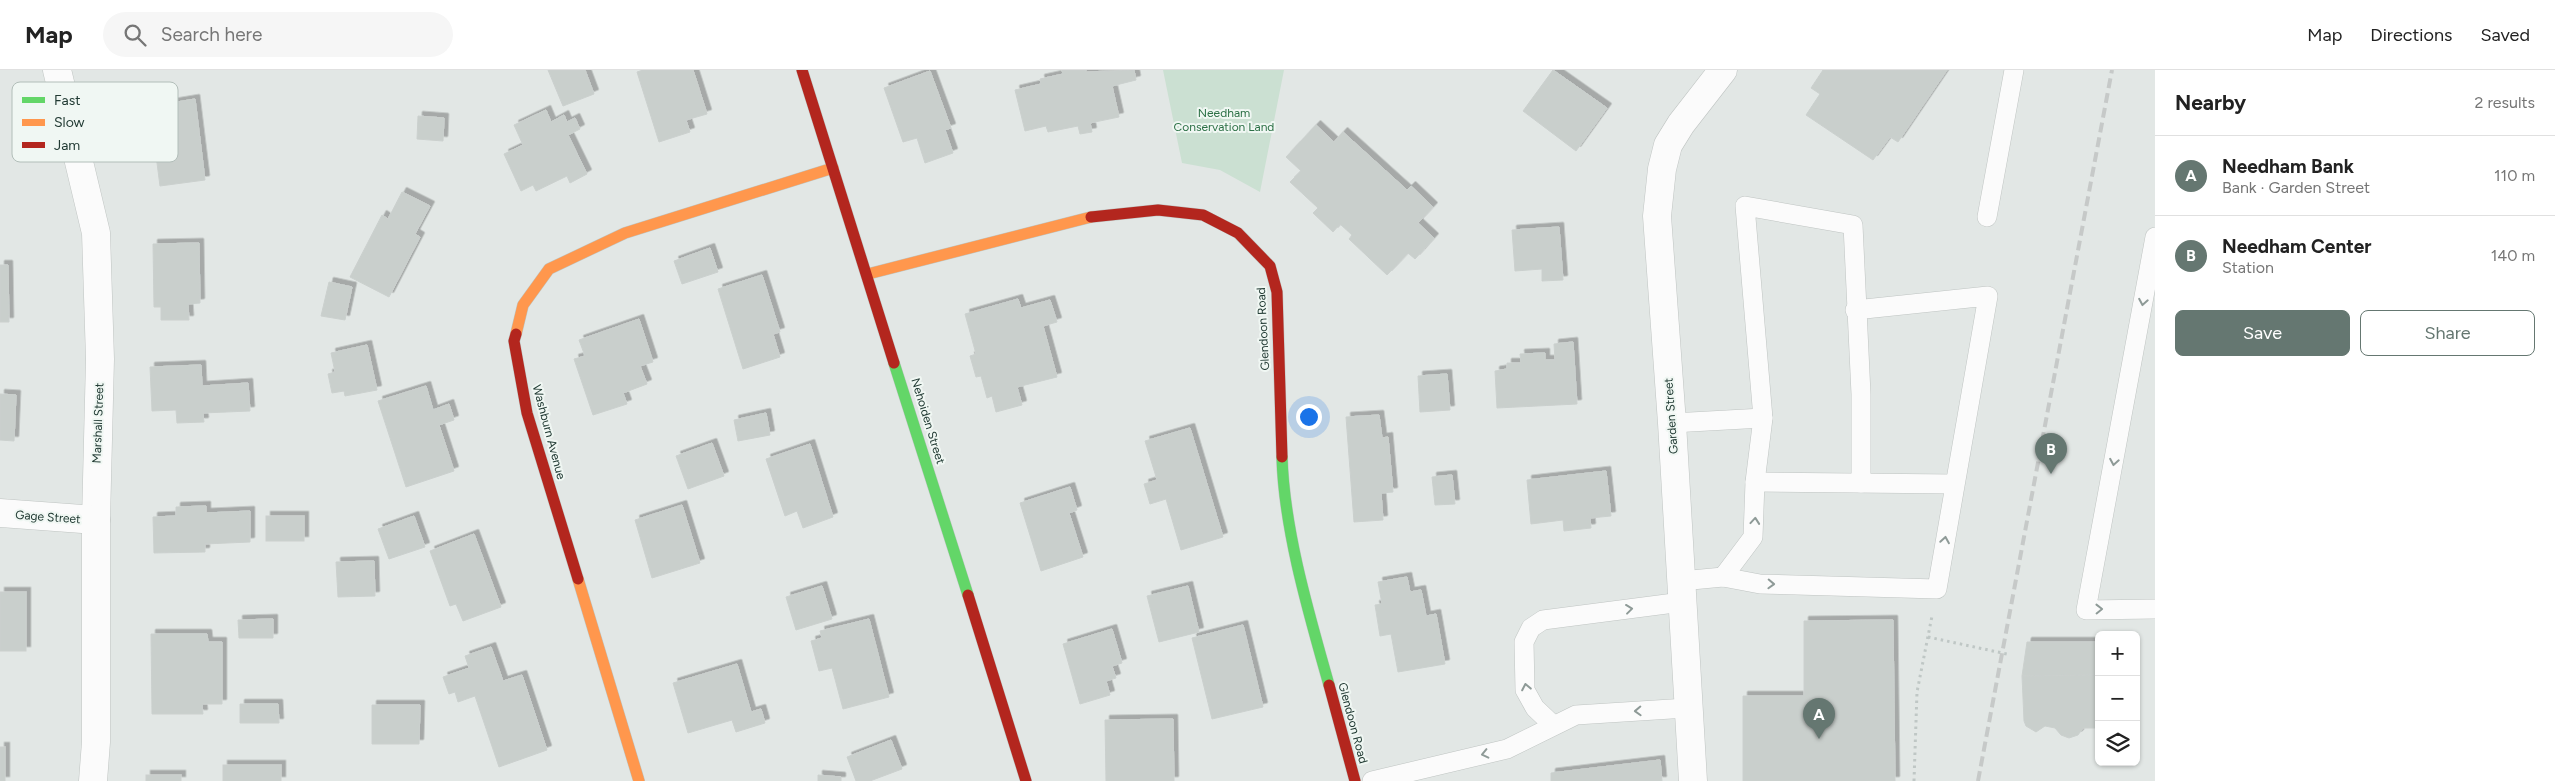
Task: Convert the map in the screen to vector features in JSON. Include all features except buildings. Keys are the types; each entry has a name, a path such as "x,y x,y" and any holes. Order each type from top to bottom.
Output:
{"street":[{"name":"Nehoiden Street","path":"802,70 868,274 1026,781"},
{"name":"Garden Street","path":"1693,781 1687,708 1672,423 1657,243 1659,193 1668,145 1681,124 1723,70"},
{"name":"Marshall Street","path":"79,162 96,233 100,359 96,520 96,742 93,781"},
{"name":"Washburn Avenue","path":"639,781 527,412 514,341 522,305 549,269 625,233 833,168"},
{"name":"Glendoon Road","path":"868,274 1100,215 1158,210 1203,215 1238,233 1270,266 1277,292 1283,484 1307,607 1355,781"},
{"name":"Gage Street","path":"0,513 96,520"}],"lane":[{"path":"1987,217 2014,70"},
{"path":"1723,577 1753,537 1755,482 1763,418 1745,206 1853,224 1855,310 1860,394 1861,483"},
{"path":"2155,237 2086,610 2155,609"},
{"path":"1553,725 1536,708 1525,690 1524,642 1532,628 1544,620 1681,591 1723,577 1760,584 1938,589 1954,484 1988,296 1855,310"},
{"path":"1672,423 1763,418"},
{"path":"1755,482 1954,484"},
{"path":"1372,781 1508,749 1525,742 1564,719 1590,712 1687,708"}],"path":[{"path":"1914,781 1916,692 1938,589"},
{"path":"1928,637 2007,654"}],"green space":[{"name":"Needham Conservation Land","path":"1163,70 1284,70 1260,192 1220,170 1182,163"}],"railway":[{"path":"1978,781 2112,70"}],"traffic: fast":[{"path":"894,363 968,595"},
{"path":"1282,457 1287,513 1292,542 1329,685"}],"traffic: slow":[{"path":"516,334 523,305 549,269 625,233 833,168"},
{"path":"868,274 1091,217"},
{"path":"578,579 639,781"}],"traffic: jam":[{"path":"802,70 894,363"},
{"path":"1091,217 1158,210 1203,215 1238,233 1270,266 1277,292 1282,457"},
{"path":"516,334 514,341 527,413 578,579"},
{"path":"968,595 1026,781"},
{"path":"1329,685 1355,781"}],"place":[{"name":"Needham Center","path":"2051,474"},
{"name":"Needham Bank","path":"1819,739"}]}
